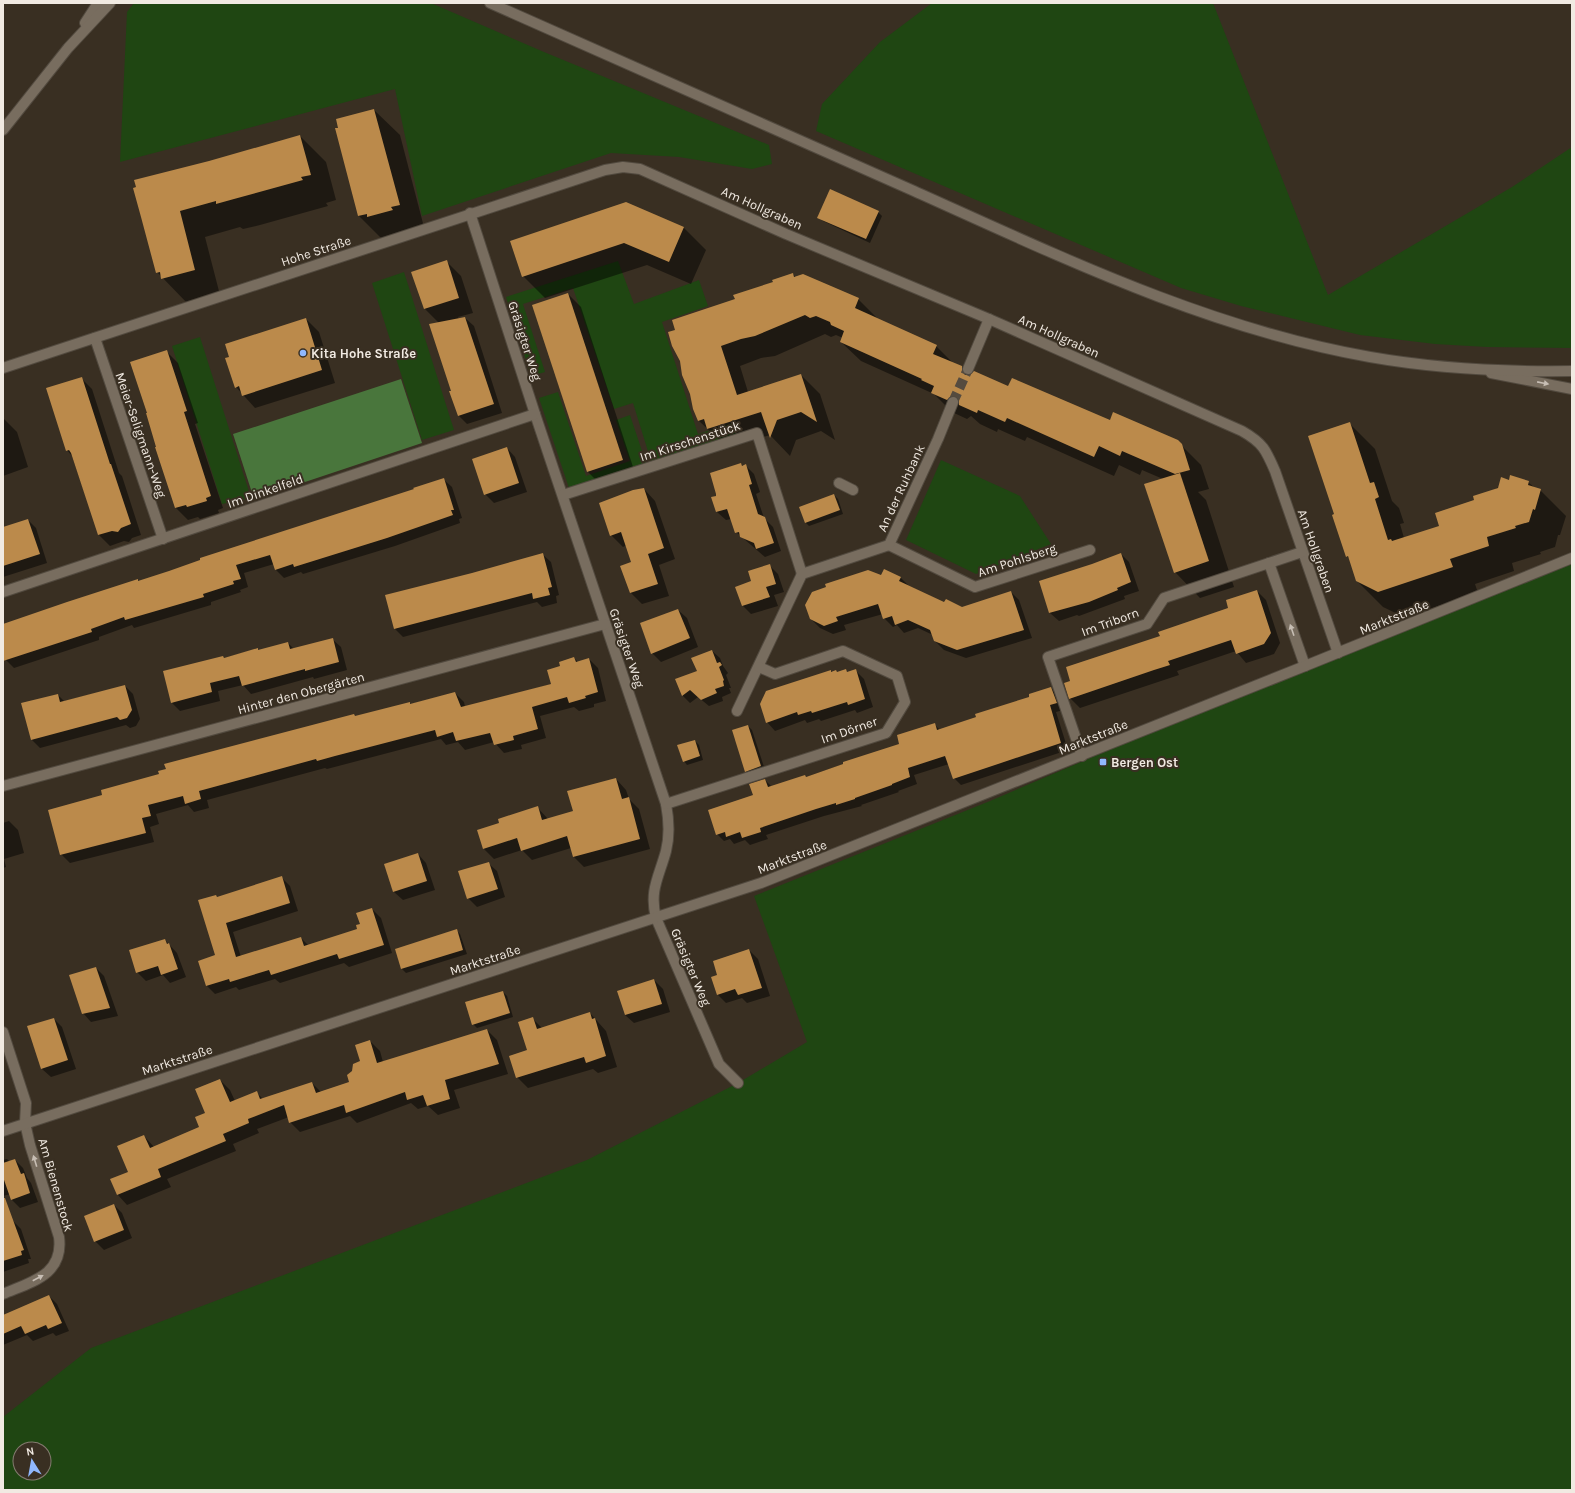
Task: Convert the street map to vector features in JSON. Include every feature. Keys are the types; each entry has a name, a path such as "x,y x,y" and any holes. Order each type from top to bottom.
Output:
{"street":[{"path":"68,48 98,3"},
{"path":"3,130 68,48 110,3"},
{"path":"490,3 1101,274 1212,316 1300,341 1368,356 1427,366 1477,370 1572,371"},
{"name":"Hohe Straße","path":"3,368 470,213 605,170 623,167 640,169"},
{"name":"Am Hollgraben","path":"640,169 786,234 989,320 1242,431 1256,440 1266,452 1275,471 1338,653"},
{"name":"Gräsigter Weg","path":"470,213 535,414 666,804 669,831 666,850 654,888 653,904 656,918 718,1064 738,1083"},
{"path":"968,369 989,320"},
{"name":"Meier-Seligmann-Weg","path":"95,338 163,539"},
{"path":"1477,370 1572,389"},
{"name":"An der Ruhbank","path":"802,574 889,545 938,439 953,402"},
{"name":"Im Dinkelfeld","path":"3,592 535,414"},
{"name":"Im Kirschenstück","path":"563,495 756,433 802,574"},
{"path":"839,483 853,490"},
{"name":"Am Pohlsberg","path":"889,545 975,587 1090,550"},
{"name":"Im Triborn","path":"1082,756 1048,657 1147,624 1164,598 1302,552"},
{"name":"Marktstraße","path":"3,1131 761,883 1082,756 1572,558"},
{"path":"1268,563 1305,666"},
{"path":"737,711 802,574"},
{"name":"Hinter den Obergärten","path":"3,786 605,624"},
{"name":"Im Dörner","path":"666,804 886,733 905,702 897,676 843,651 775,674 758,667"},
{"name":"Am Bienenstock","path":"3,1032 26,1103 26,1123 30,1145 59,1237 60,1248 57,1260 51,1270 41,1277 3,1294"}],"green space":[{"path":"134,3 431,3 544,52 769,145 772,164 752,169 679,157 611,153 422,216 395,89 120,162 127,12"},
{"path":"932,3 1213,3 1328,295 1512,187 1572,147 1572,348 1487,347 1435,344 1360,335 1241,306 1181,288 816,131 822,104 880,42"},
{"path":"618,261 634,304 699,280 708,306 662,322 698,434 733,423 736,435 651,461 633,403 614,409 573,288 523,304 545,372 531,376 506,297"},
{"path":"404,272 454,430 422,440 372,283"},
{"path":"200,337 251,498 222,504 172,346"},
{"path":"401,379 422,443 254,499 233,434"},
{"path":"558,392 586,476 630,461 616,420 630,415 647,466 570,491 539,398"},
{"path":"941,460 1020,496 1051,544 976,574 906,540"},
{"path":"1572,558 1572,1490 3,1490 3,1417 91,1348 587,1160 738,1083 807,1042 754,896 990,801 1305,666"}],"building":[{"path":"374,109 400,205 391,207 393,210 367,217 367,214 358,216 335,128 338,128 336,119"},
{"path":"300,135 311,175 301,177 303,180 216,204 216,201 180,211 195,270 161,279 160,272 156,273 133,188 136,187 134,180 209,161"},
{"path":"830,189 879,211 866,239 817,218"},
{"path":"626,202 684,227 669,262 624,243 522,277 510,241"},
{"path":"447,260 459,298 424,309 411,272"},
{"path":"793,273 794,277 803,274 859,298 855,308 937,345 933,354 962,366 962,370 965,375 969,375 974,371 1008,386 1012,378 1110,420 1113,412 1178,440 1182,444 1190,470 1175,474 1122,451 1120,456 1099,446 1094,457 1007,418 1005,422 978,410 977,413 959,405 959,401 956,396 952,396 947,400 931,393 934,386 921,380 922,379 840,342 844,331 831,325 830,322 816,316 810,318 805,315 755,336 721,346 737,395 801,374 817,422 801,412 777,420 770,438 761,412 707,429 704,419 698,421 693,409 690,394 682,375 680,361 672,346 668,332 675,330 672,320 735,299 733,295 773,282 772,280"},
{"path":"568,293 623,460 587,472 532,305"},
{"path":"465,317 494,404 458,416 429,324"},
{"path":"306,318 322,370 242,396 239,386 235,388 225,358 229,357 225,344"},
{"path":"167,350 187,411 184,412 211,496 206,498 207,501 187,507 186,505 175,508 155,447 147,413 130,362"},
{"path":"82,377 131,524 121,528 118,532 112,531 98,535 71,453 69,450 66,451 46,388"},
{"path":"1350,422 1370,483 1374,482 1379,497 1375,499 1388,540 1391,539 1392,541 1439,526 1435,513 1474,500 1473,496 1498,488 1501,477 1509,480 1510,475 1529,481 1528,485 1541,489 1535,510 1533,509 1529,522 1515,526 1516,528 1487,537 1489,546 1450,559 1453,567 1378,592 1356,581 1332,515 1334,514 1308,436"},
{"path":"507,447 519,483 484,495 472,459"},
{"path":"741,463 742,466 746,464 752,484 749,485 758,514 765,517 774,543 756,549 754,543 740,537 739,532 735,533 727,509 716,512 711,497 716,496 716,494 710,473"},
{"path":"1180,473 1209,561 1174,573 1144,484"},
{"path":"444,478 454,510 451,510 453,515 387,538 294,567 293,564 275,570 270,555 236,565 241,579 233,581 234,584 203,594 204,597 125,620 124,617 91,629 92,632 3,661 3,624 138,579 138,581 169,571 200,560 200,558"},
{"path":"644,488 664,548 648,554 658,584 630,593 620,566 631,562 621,532 610,536 599,503 633,490"},
{"path":"834,494 840,510 805,523 799,507"},
{"path":"28,519 40,554 3,566 3,527"},
{"path":"543,553 552,587 548,588 550,595 533,599 532,593 394,629 385,595"},
{"path":"1121,553 1131,582 1117,588 1118,590 1089,602 1049,613 1039,581"},
{"path":"770,564 776,584 766,587 770,597 742,606 735,587 751,581 748,571"},
{"path":"884,569 901,577 899,581 944,602 946,599 962,607 1011,591 1024,630 957,650 934,641 930,630 908,620 895,625 892,616 883,619 878,604 836,617 838,621 824,626 810,619 805,605 812,592 826,587 825,584 868,570 881,575"},
{"path":"1257,590 1271,633 1264,644 1236,654 1231,640 1168,661 1170,665 1069,699 1064,683 1070,681 1066,667 1160,636 1158,632 1228,608 1226,600"},
{"path":"678,609 690,638 651,654 640,623"},
{"path":"333,638 339,662 305,671 305,669 242,686 239,676 210,683 212,692 171,703 163,671 288,642 290,649"},
{"path":"712,650 717,663 720,662 722,665 719,667 724,680 724,686 715,689 717,693 701,700 690,690 682,696 675,679 697,671 691,658"},
{"path":"574,657 576,662 589,658 598,692 585,696 586,698 569,703 567,697 532,707 538,729 513,736 514,740 494,745 490,733 456,741 453,732 437,737 435,730 317,761 316,759 199,791 201,799 185,804 183,796 148,805 151,816 142,818 146,833 60,855 48,810 102,795 101,790 159,774 158,771 166,769 164,764 354,714 355,716 455,692 461,707 551,684 547,670 560,666 559,662"},
{"path":"846,669 847,672 856,669 865,699 848,705 847,702 812,713 811,711 798,715 797,712 766,723 760,704 766,691 831,670 831,672 836,670 837,672"},
{"path":"125,685 132,710 127,718 120,720 117,717 31,740 21,703 58,694 60,702"},
{"path":"1051,687 1057,703 1050,705 1061,743 953,779 945,756 908,768 910,777 892,785 855,799 816,809 760,828 761,832 742,838 740,832 726,837 725,832 716,835 708,810 753,795 749,784 765,779 768,787 805,775 806,777 843,764 843,762 899,744 897,735 935,723 937,730 976,717 975,714 1029,697 1029,694"},
{"path":"748,725 761,766 745,772 732,730"},
{"path":"695,740 700,756 683,762 677,745"},
{"path":"616,778 622,799 629,797 640,839 573,857 567,836 521,851 517,838 483,849 477,830 499,823 498,819 538,806 542,820 573,811 567,791"},
{"path":"418,853 427,881 393,892 384,864"},
{"path":"489,862 498,889 467,899 458,871"},
{"path":"282,876 290,903 226,923 236,957 301,937 304,946 357,929 356,925 360,924 356,913 372,908 384,945 339,959 337,954 271,975 269,970 230,982 229,979 206,986 198,961 215,955 198,900 216,895 217,897"},
{"path":"457,929 463,950 401,969 395,949"},
{"path":"165,939 167,944 169,943 178,969 161,975 158,966 136,973 129,950"},
{"path":"749,949 762,988 738,995 735,989 717,995 711,977 717,975 713,961"},
{"path":"96,967 110,1008 82,1014 69,975"},
{"path":"654,979 662,1004 625,1015 617,991"},
{"path":"503,991 510,1013 472,1025 465,1002"},
{"path":"590,1012 592,1019 595,1018 606,1056 586,1063 584,1057 516,1078 509,1056 527,1050 518,1022 533,1017 537,1029"},
{"path":"54,1018 68,1060 41,1069 27,1026"},
{"path":"487,1029 499,1064 445,1080 450,1099 427,1106 423,1095 407,1100 405,1092 346,1113 344,1105 289,1123 284,1105 248,1119 249,1123 223,1134 226,1141 158,1169 161,1177 117,1195 110,1179 128,1172 117,1146 144,1135 150,1148 199,1127 195,1117 205,1113 195,1089 220,1079 230,1102 257,1091 260,1099 312,1082 316,1093 349,1082 347,1075 352,1071 353,1064 360,1061 355,1045 370,1040 377,1063"},
{"path":"15,1159 21,1174 24,1173 30,1193 11,1200 3,1177 3,1163"},
{"path":"3,1198 5,1198 24,1250 21,1251 22,1255 3,1261"},
{"path":"114,1204 124,1230 94,1242 84,1216"},
{"path":"49,1295 62,1323 48,1329 46,1325 25,1334 21,1326 3,1334 3,1315"}],"tunnel":[{"path":"953,402 968,369"}],"place":[{"name":"Kita Hohe Straße","path":"303,353"},
{"name":"Bergen Ost","path":"1103,762"}]}
